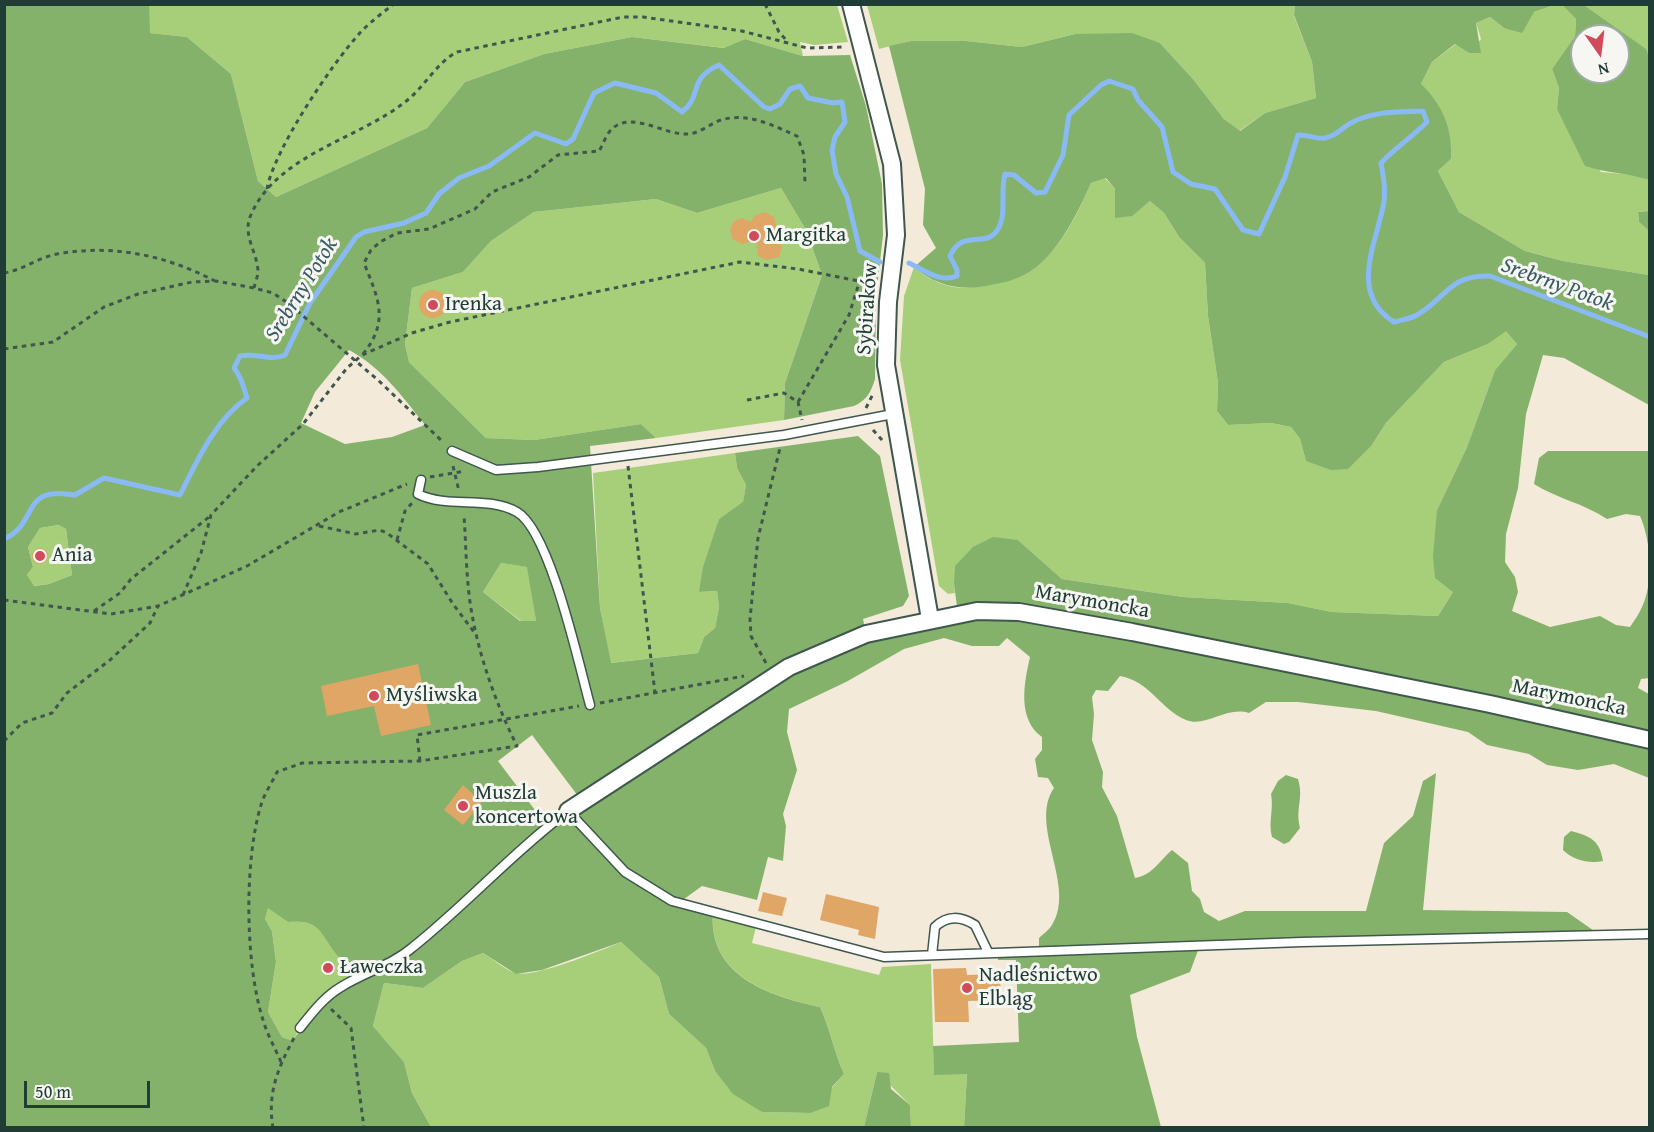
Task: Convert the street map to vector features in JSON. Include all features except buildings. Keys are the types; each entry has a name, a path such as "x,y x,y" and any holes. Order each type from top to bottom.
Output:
{"street":[{"name":"Sybiraków","path":"851,4 892,164 896,235 886,350 893,414 930,619"},
{"name":"Marymoncka","path":"568,811 772,676 866,634 930,619 995,610 1039,615 1467,699 1650,740"}],"lane":[{"path":"452,451 496,470 784,435 893,414"},
{"path":"421,480 418,494 430,500 463,501 501,507 519,513 540,538 561,600 590,705"},
{"path":"300,1028 323,1001 340,987 390,963 412,948 523,845 568,811 625,872 672,901 885,957 988,951 1650,934"},
{"path":"932,955 935,927 945,919 956,917 975,925 988,951"}],"path":[{"path":"267,191 276,159 337,61 359,33 394,4"},
{"path":"765,4 779,32 790,43"},
{"path":"254,288 258,272 248,226 253,211 267,191 295,166 392,112 419,90 444,61 465,49 623,17 643,17 742,31 819,48 852,46"},
{"path":"92,612 120,593 131,579 189,536 256,467 303,424 362,355 373,341 380,311 364,263 370,250 397,233 429,229 474,209 492,192 528,177 558,155 599,151 613,128 625,122 637,122 670,133 691,134 720,120 747,116 797,136 804,155 806,183"},
{"path":"4,273 18,271 55,254 117,250 160,257 216,281 273,293 297,310 355,361 452,451"},
{"path":"362,355 412,333 450,322 740,262 798,269 859,283 880,285"},
{"path":"4,349 53,342 104,307 138,294 192,282 216,281"},
{"path":"800,420 798,402 849,315 859,283"},
{"path":"868,419 866,407 877,384"},
{"path":"747,400 784,393 798,402"},
{"path":"772,676 751,636 750,619 758,538 784,435"},
{"path":"4,600 111,614 158,606 247,566 319,526 339,512 421,480 453,471 463,501 470,603 503,719 517,746 420,761 302,763 277,772 261,803 252,844 252,959 263,1019 281,1062"},
{"path":"629,477 655,693"},
{"path":"397,540 405,511 418,494"},
{"path":"183,595 188,589 201,554 211,515"},
{"path":"319,526 357,534 380,530 397,540 428,564 453,604 478,637"},
{"path":"4,741 22,723 52,713 67,693 110,660 150,622 158,606"},
{"path":"420,761 417,735 744,676"},
{"path":"323,1001 351,1028 364,1128"},
{"path":"273,1128 269,1107 271,1093 281,1062 300,1028"}],"green space":[{"path":"5,5 149,5 150,33 187,37 231,74 258,181 276,197 427,128 465,82 544,54 632,37 724,48 745,39 803,56 850,55 866,106 882,184 883,235 876,297 875,379 868,395 858,404 784,420 785,383 822,275 806,230 781,188 697,213 656,199 534,212 491,241 463,272 412,288 405,344 409,362 486,438 534,440 641,424 656,438 590,446 600,608 611,663 698,653 704,637 715,628 719,607 717,591 699,592 703,567 719,519 743,502 746,485 737,468 735,453 858,436 880,456 909,596 903,606 863,619 866,634 958,614 954,584 955,566 973,547 993,537 1018,540 1062,579 1183,597 1288,603 1332,612 1438,616 1453,592 1435,578 1433,556 1437,510 1467,447 1495,370 1517,344 1506,331 1488,344 1444,362 1386,423 1372,445 1348,469 1331,470 1306,461 1300,439 1291,427 1271,423 1228,425 1217,411 1218,383 1208,316 1205,263 1179,237 1164,213 1150,201 1132,216 1115,218 1115,189 1106,178 1091,183 1079,210 1053,251 1030,271 1017,278 980,287 950,286 931,279 914,267 936,248 923,225 925,189 889,46 911,41 966,41 1022,47 1075,34 1132,33 1160,43 1193,79 1224,119 1240,131 1265,113 1316,98 1312,62 1294,15 1295,5 1554,5 1534,12 1522,33 1504,28 1490,17 1476,23 1481,53 1469,53 1455,44 1432,62 1421,84 1435,100 1448,127 1451,159 1438,171 1459,212 1525,251 1563,261 1649,275 1649,405 1564,358 1543,355 1526,414 1518,488 1506,534 1505,562 1515,577 1518,592 1512,611 1550,627 1600,616 1616,625 1630,627 1646,597 1650,574 1650,678 1641,679 1638,688 1649,694 1649,778 1614,764 1578,770 1547,765 1529,754 1487,745 1468,732 1376,711 1298,702 1266,702 1249,713 1232,712 1194,722 1177,715 1139,683 1120,676 1108,691 1096,690 1092,697 1094,714 1092,740 1103,772 1102,787 1117,816 1135,878 1151,871 1172,850 1188,863 1192,891 1200,899 1204,912 1219,921 1245,911 1366,911 1384,843 1413,816 1423,781 1436,773 1423,910 1567,912 1600,935 1200,945 1190,972 1130,995 1137,1037 1161,1127 964,1127 967,1074 934,1075 933,1046 1019,1042 1016,960 998,960 998,951 1039,950 1039,938 1052,925 1058,909 1059,892 1046,820 1047,803 1054,788 1048,778 1038,777 1035,759 1042,750 1042,737 1029,721 1024,700 1030,657 1007,638 999,646 972,646 944,638 904,649 846,682 789,709 787,732 797,770 783,814 786,826 783,861 768,857 757,900 702,886 680,902 713,911 714,933 720,951 731,967 745,979 780,996 820,1007 844,1074 832,1087 829,1106 810,1113 762,1112 733,1094 715,1071 706,1048 669,1014 659,977 621,942 542,970 516,974 483,953 462,961 423,988 384,983 373,1026 404,1062 412,1093 431,1127 5,1128","holes":["349,350 372,365 400,393 425,425 392,437 345,444 301,423 315,392","59,525 66,529 72,575 49,584 34,586 27,575 33,567 28,547 40,528","501,563 527,567 536,621 520,621 483,592","532,735 581,800 547,826 498,761","268,908 288,922 312,925 317,928 338,956 360,976 323,1001 292,1041 282,1037 268,1012 276,962 272,931 265,919"]},
{"path":"149,5 837,5 848,42 814,45 800,42 803,56 745,39 725,48 632,37 544,54 465,82 427,128 276,197 258,181 231,74 187,37 149,33"},
{"path":"867,5 1295,5 1294,16 1312,62 1316,98 1265,113 1239,131 1224,119 1193,79 1160,43 1075,34 1022,47 966,41 911,41 879,49"},
{"path":"1554,5 1562,5 1576,19 1576,24 1570,24 1570,43 1552,69 1559,88 1557,109 1601,172 1635,175 1649,180 1649,211 1638,212 1639,222 1649,231 1649,275 1563,261 1525,251 1459,212 1438,171 1451,159 1451,148 1438,110 1421,84 1432,62 1456,44 1469,53 1481,39 1476,23 1490,17 1504,28 1534,12"},
{"path":"1562,5 1584,5 1611,24 1576,24 1576,19"},
{"path":"1584,5 1649,5 1649,60 1645,49 1630,38 1630,24 1610,24"},
{"path":"1630,38 1646,49 1650,60 1649,180 1585,166 1557,109 1559,88 1552,69 1570,43 1570,84 1630,84"},
{"path":"1105,178 1115,189 1115,203 1132,215 1150,201 1164,213 1179,237 1205,263 1208,316 1218,383 1217,411 1228,425 1271,423 1291,427 1300,439 1306,461 1372,445 1386,423 1444,362 1488,344 1506,330 1517,344 1495,370 1467,447 1437,510 1453,592 1438,616 1332,612 1288,603 1183,597 1062,579 1018,540 954,584 955,593 948,594 939,586 900,360 904,296 914,267 941,284 961,288 981,287 1027,272 1042,262 1067,231 1091,183"},
{"path":"781,188 806,230 822,275 785,383 784,420 656,438 641,424 534,440 486,438 409,362 405,344 412,288 463,272 491,241 534,212 656,199 697,213"},
{"path":"1650,211 1649,231 1639,222 1638,212"},
{"path":"1548,451 1649,451 1649,549 1640,516 1626,514 1607,519 1534,484 1539,458"},
{"path":"735,453 737,468 746,485 743,503 719,519 699,592 717,591 719,607 715,628 704,637 698,653 610,663 600,608 593,473"},
{"path":"60,525 66,529 72,575 49,584 33,586 27,575 33,567 28,547 40,528"},
{"path":"501,563 528,567 536,621 521,621 483,592"},
{"path":"1286,775 1298,779 1300,786 1298,815 1300,828 1289,842 1284,844 1272,837 1271,794 1278,781"},
{"path":"1571,831 1593,840 1600,849 1603,861 1582,860 1563,850 1564,837"},
{"path":"268,907 288,922 307,923 318,928 338,956 360,976 300,1028 292,1042 282,1037 268,1012 276,962 272,931 265,919"},
{"path":"713,911 757,923 752,943 879,975 882,967 931,964 934,1074 967,1073 964,1127 911,1127 910,1105 877,1072 864,1127 431,1127 412,1093 404,1062 373,1026 384,983 423,988 462,961 483,953 515,973 536,972 567,963 621,942 659,977 669,1014 706,1048 715,1071 762,1112 810,1113 844,1074 820,1007 762,989 731,967 720,951 714,933"},
{"path":"877,1072 889,1073 891,1089 910,1105 911,1127 864,1127"}],"waterway":[{"name":"Srebrny Potok","path":"4,539 15,532 37,500 45,495 57,493 75,495 104,478 180,495 216,429 247,398 241,379 234,368 240,356 274,358 285,355 310,303 356,237 364,232 404,223 426,213 439,194 459,178 489,166 535,133 566,144 573,139 594,93 615,83 656,93 682,112 692,100 703,76 719,65 764,107 770,109 780,104 790,89 800,86 808,98 833,103 842,102 845,122 835,137 832,150 836,174 847,197 860,251 880,262"},
{"name":"Srebrny Potok","path":"909,263 938,277 957,276 957,270 950,256 955,247 961,242 993,235 1001,223 1005,174 1014,175 1036,193 1045,192 1063,155 1069,115 1101,85 1109,81 1133,89 1138,100 1162,127 1173,172 1191,184 1215,189 1243,230 1259,234 1285,177 1298,135 1325,138 1366,117 1385,113 1423,111 1427,122 1381,163 1385,196 1369,266 1372,296 1380,310 1394,322 1408,318 1427,308 1457,283 1465,279 1490,276 1650,337"}],"place":[{"name":"Margitka","path":"754,236"},
{"name":"Irenka","path":"433,305"},
{"name":"Ania","path":"40,556"},
{"name":"Myśliwska","path":"374,696"},
{"name":"Muszla koncertowa","path":"463,806"},
{"name":"Ławeczka","path":"328,968"},
{"name":"Nadleśnictwo Elbląg","path":"967,988"}]}
